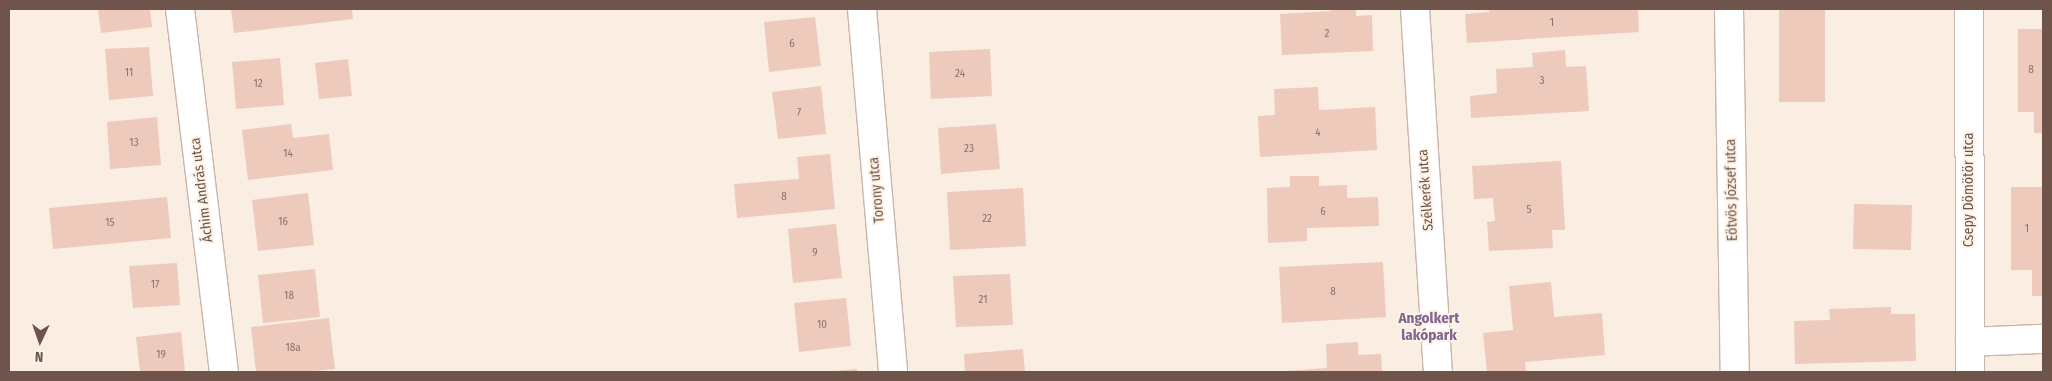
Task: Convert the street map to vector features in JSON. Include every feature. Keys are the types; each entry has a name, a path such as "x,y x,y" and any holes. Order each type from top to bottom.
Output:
{"street":[{"name":"Áchim András utca","path":"180,9 224,372"},
{"name":"Torony utca","path":"862,9 893,372"},
{"name":"Szélkerék utca","path":"1415,9 1438,372"},
{"name":"Eötvös József utca","path":"1729,9 1735,372"},
{"name":"Csepy Dömötör utca","path":"1969,9 1970,372"},
{"path":"1970,342 2043,339"}],"building":[{"path":"98,9 150,9 152,27 101,33"},
{"path":"231,9 352,9 353,19 234,33"},
{"path":"1330,9 1356,9 1356,16 1372,15 1373,51 1282,55 1280,14 1331,11"},
{"path":"1489,9 1638,9 1639,32 1467,43 1465,14 1489,12"},
{"path":"1779,9 1825,9 1825,102 1779,102"},
{"path":"815,17 821,66 769,72 764,22"},
{"path":"2018,29 2043,29 2043,133 2034,133 2034,112 2018,112"},
{"path":"149,47 153,96 109,100 105,49"},
{"path":"990,49 992,96 931,99 929,52"},
{"path":"1565,50 1566,67 1586,66 1589,111 1471,118 1470,96 1497,93 1496,69 1533,67 1532,53"},
{"path":"280,58 284,105 236,109 232,62"},
{"path":"348,59 352,96 319,99 315,63"},
{"path":"821,86 826,134 778,139 772,92"},
{"path":"1318,87 1319,110 1375,107 1377,150 1260,157 1258,116 1275,115 1274,89"},
{"path":"157,117 161,165 110,169 107,122"},
{"path":"291,124 293,138 329,134 333,170 248,180 242,130"},
{"path":"996,124 1000,169 941,174 938,128"},
{"path":"830,154 835,209 737,218 734,184 799,179 797,157"},
{"path":"1561,161 1565,230 1552,230 1553,248 1489,251 1487,222 1495,221 1493,198 1474,199 1472,166"},
{"path":"1290,176 1319,176 1319,186 1347,185 1347,198 1378,197 1379,226 1307,228 1307,241 1268,243 1267,188 1290,187"},
{"path":"2011,187 2043,187 2043,296 2032,296 2032,270 2011,270"},
{"path":"1023,188 1026,246 950,250 947,192"},
{"path":"308,193 314,245 258,251 252,200"},
{"path":"167,197 171,238 53,249 49,208"},
{"path":"1854,204 1912,205 1911,250 1853,249"},
{"path":"836,224 842,278 793,283 788,229"},
{"path":"1383,262 1386,317 1282,323 1279,267"},
{"path":"177,263 180,305 133,308 129,266"},
{"path":"315,269 320,317 263,323 258,275"},
{"path":"1010,274 1013,325 956,327 953,276"},
{"path":"1551,282 1554,317 1602,313 1605,355 1525,362 1526,371 1487,372 1483,333 1513,330 1509,286"},
{"path":"846,298 851,346 799,352 794,303"},
{"path":"1891,307 1891,314 1915,314 1916,361 1795,364 1794,321 1830,320 1829,309"},
{"path":"329,318 335,369 305,372 256,372 251,327"},
{"path":"181,332 185,372 140,372 136,337"},
{"path":"1358,342 1358,355 1381,354 1382,372 1273,372 1327,368 1326,344"},
{"path":"1023,349 1025,372 965,372 964,354"},
{"path":"857,369 857,372 834,372 834,371"}],"district":[{"name":"Angolkert lakópark","path":"1429,326"}]}
